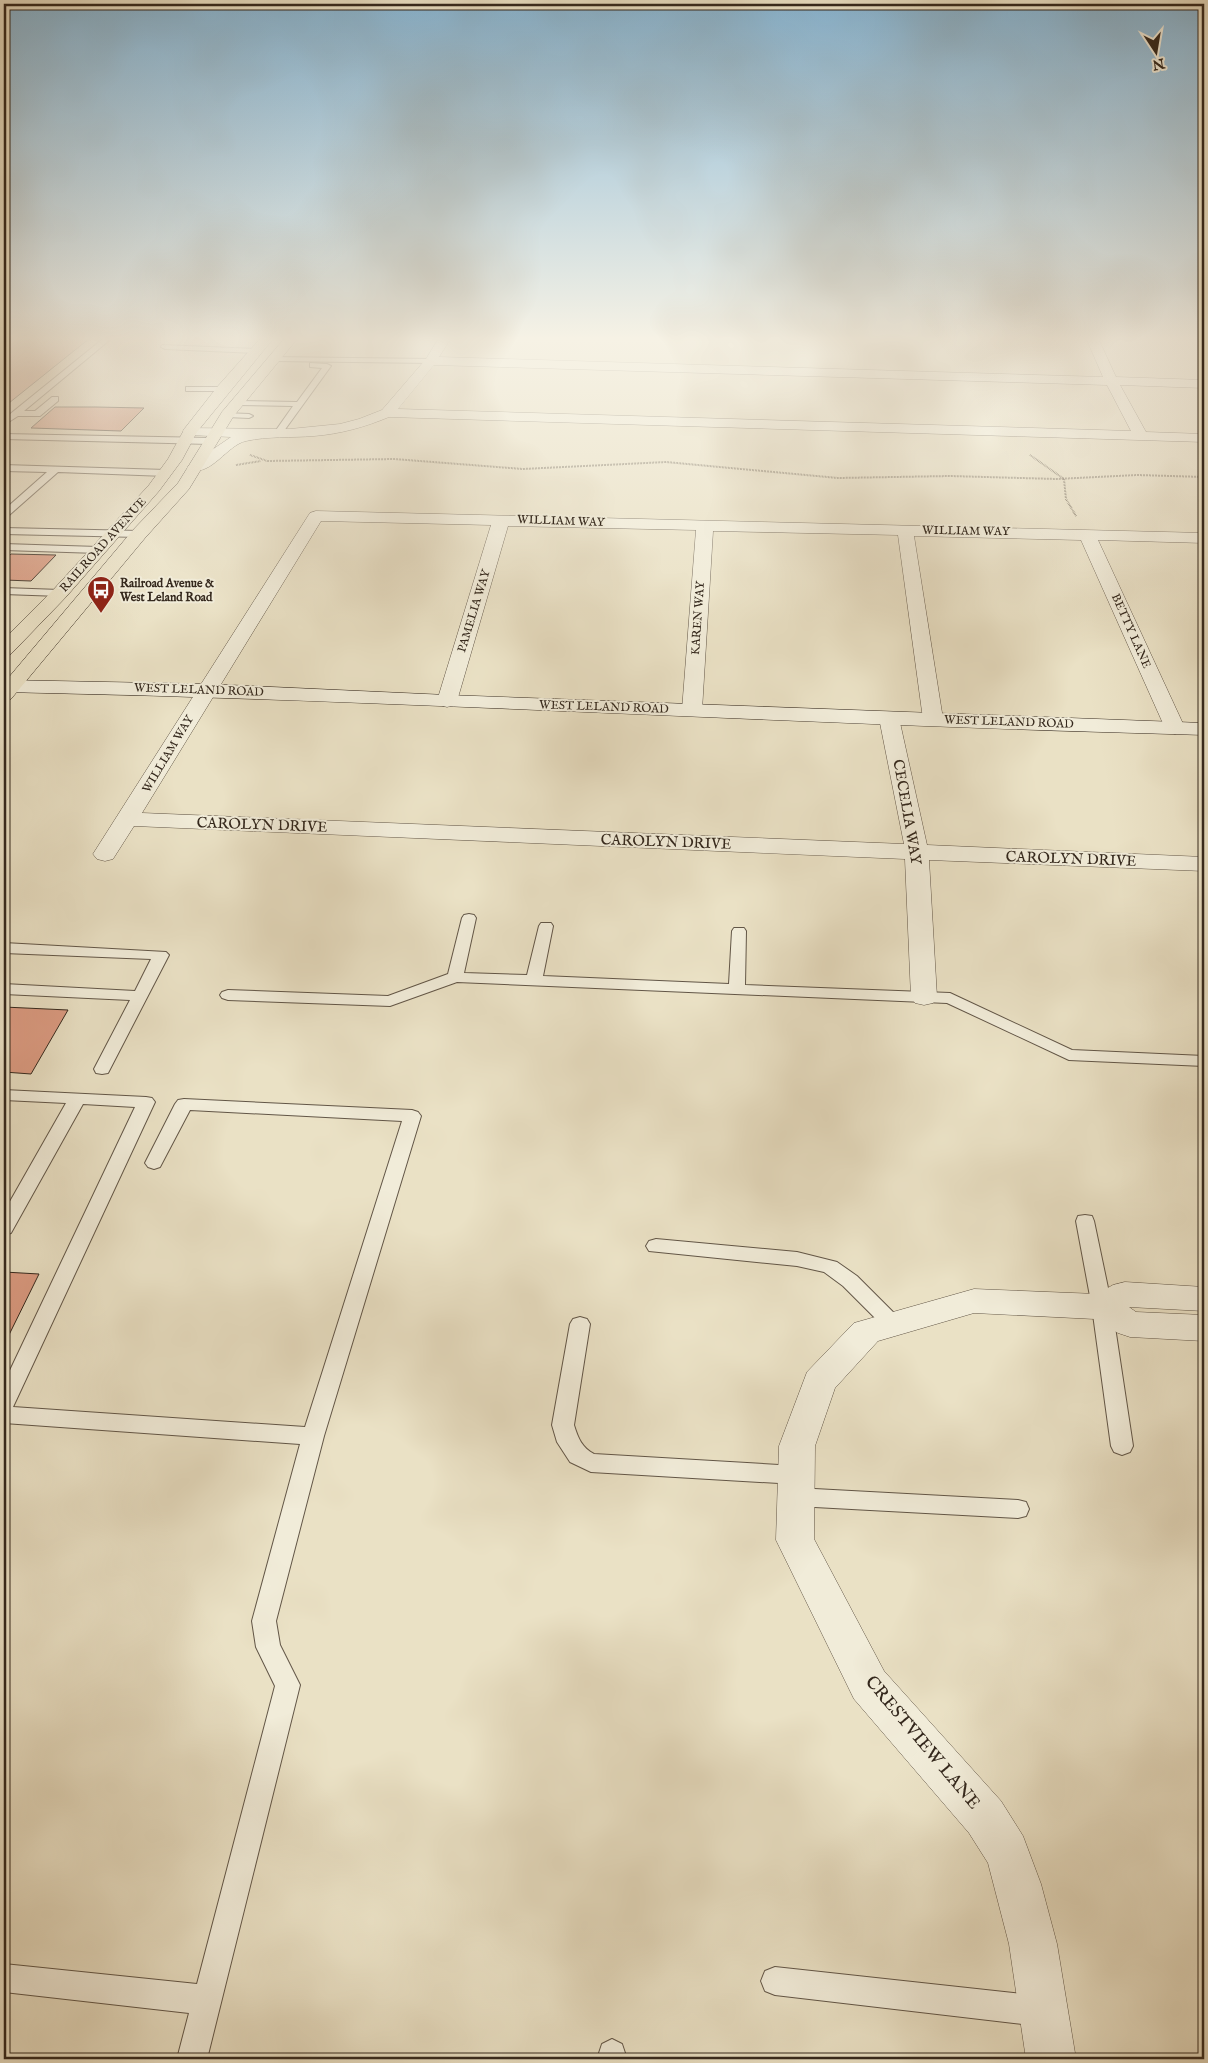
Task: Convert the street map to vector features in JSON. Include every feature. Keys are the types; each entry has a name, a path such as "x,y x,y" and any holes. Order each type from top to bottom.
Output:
{"highway":[{"name":"RAILROAD AVENUE","path":"4,650 60,593 166,473 188,436"},
{"name":"RAILROAD AVENUE","path":"6,687 139,534 184,486 214,436"}],"street":[{"path":"188,436 251,434"},
{"path":"195,467 218,454 237,438 278,434"},
{"path":"1023,434 1030,455"},
{"path":"1099,434 1204,438"},
{"name":"WILLIAM WAY","path":"105,854 316,516 1204,538"},
{"name":"PAMELIA WAY","path":"447,701 502,520"},
{"name":"KAREN WAY","path":"692,710 705,525"},
{"path":"905,530 933,719"},
{"name":"BETTY LANE","path":"1087,534 1175,728"},
{"name":"WEST LELAND ROAD","path":"6,687 207,690 447,701 1204,729"},
{"name":"CECELIA WAY","path":"889,718 917,853 924,997"},
{"name":"CAROLYN DRIVE","path":"128,819 1204,864"},
{"path":"1102,1308 1125,1294 1204,1299"},
{"name":"CRESTVIEW LANE","path":"1051,2059 1033,1944 1008,1852 985,1817 868,1685 795,1540 797,1446 819,1382 866,1332 893,1324 974,1301 1102,1308 1130,1324 1204,1328"}],"lane":[{"path":"4,436 188,436"},
{"path":"4,468 166,473"},
{"path":"4,515 55,470"},
{"path":"4,532 139,534"},
{"path":"4,547 98,550"},
{"path":"5,592 60,593"},
{"path":"455,977 469,918"},
{"path":"534,980 546,926"},
{"path":"737,988 739,931"},
{"path":"4,948 160,955 102,1069"},
{"path":"228,995 390,1001 455,977 950,998 1069,1055 1204,1061"},
{"path":"4,989 140,996"},
{"path":"4,1095 146,1102 4,1405"},
{"path":"4,1228 77,1099"},
{"path":"154,1163 184,1104 412,1116 313,1436 264,1621 268,1647 288,1685 192,2059"},
{"path":"1085,1221 1102,1308 1122,1446"},
{"path":"656,1246 797,1259 830,1267 850,1280 893,1324"},
{"path":"580,1324 563,1425 568,1442 578,1456 592,1463 1018,1509"},
{"path":"4,1415 313,1436"},
{"path":"4,1978 207,2000"},
{"path":"775,1982 1045,2012"}],"path":[{"path":"229,444 236,444 234,447 258,459 267,461"},
{"path":"1030,455 1064,479 1066,499 1087,534"},
{"path":"230,466 267,461 403,459 522,469 666,462 828,478 950,476 1064,479 1137,475 1204,477"}],"building":[{"path":"11,554 56,555 31,581 4,580 4,561"},
{"path":"4,1007 68,1010 31,1074 4,1072"},
{"path":"4,1272 39,1274 4,1345"}],"place":[{"name":"Railroad Avenue & West Leland Road","path":"101,614"}]}
